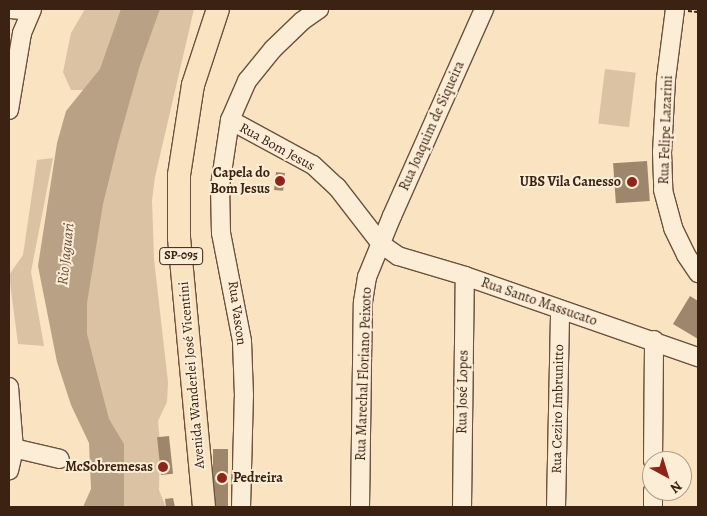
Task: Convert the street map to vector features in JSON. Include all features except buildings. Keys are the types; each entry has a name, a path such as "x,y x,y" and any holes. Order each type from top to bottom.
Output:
{"main road":[{"name":"Avenida Wanderlei José Vicentini","path":"190,507 166,240 163,182 178,83 202,9"},
{"name":"Avenida Wanderlei José Vicentini","path":"204,507 179,238 179,175 193,85 218,9"}],"street":[{"path":"9,110 22,33 31,10 11,9"},
{"name":"Rua Vascon","path":"241,507 244,396 242,341 231,273 221,233 220,186 230,120 247,81 273,49 302,21 319,9"},
{"name":"Rua Joaquim de Siqueira","path":"381,244 484,9"},
{"name":"Rua Felipe Lazarini","path":"675,9 666,79 662,152 663,190 673,228 686,255 698,273"},
{"name":"Rua Bom Jesus","path":"230,120 313,165 337,187 381,244"},
{"name":"Rua Santo Massucato","path":"381,244 398,256 464,276 560,310 654,340 698,357"},
{"name":"Rua Marechal Floriano Peixoto","path":"360,507 363,302 367,277 381,244"},
{"name":"Rua José Lopes","path":"462,507 464,276"},
{"name":"Rua Ceziro Imbrunitto","path":"556,507 560,310"},
{"path":"653,451 654,340"},
{"path":"9,387 11,448 9,470"},
{"path":"11,448 60,459"}],"shaded area":[{"path":"85,9 124,9 117,41 90,90 71,90 63,72 71,33"},
{"path":"156,9 194,9 155,177 152,200 154,259 168,382 167,402 158,421 160,444 159,490 165,505 164,507 122,507 81,323 104,166"},
{"path":"605,69 636,73 629,127 598,124"},
{"path":"53,158 31,272 44,346 18,344 9,275 23,255 37,160"}],"water":[{"name":"Rio Jaguari","path":"121,9 160,9 140,65 118,143 103,204 87,303 87,334 109,419 124,444 124,507 83,507 91,489 89,443 71,405 57,362 38,266 57,143 66,111 100,69"}],"place":[{"name":"Capela do Bom Jesus","path":"280,181"},
{"name":"UBS Vila Canesso","path":"632,182"},
{"name":"McSobremesas","path":"163,467"},
{"name":"Pedreira","path":"222,478"}]}
